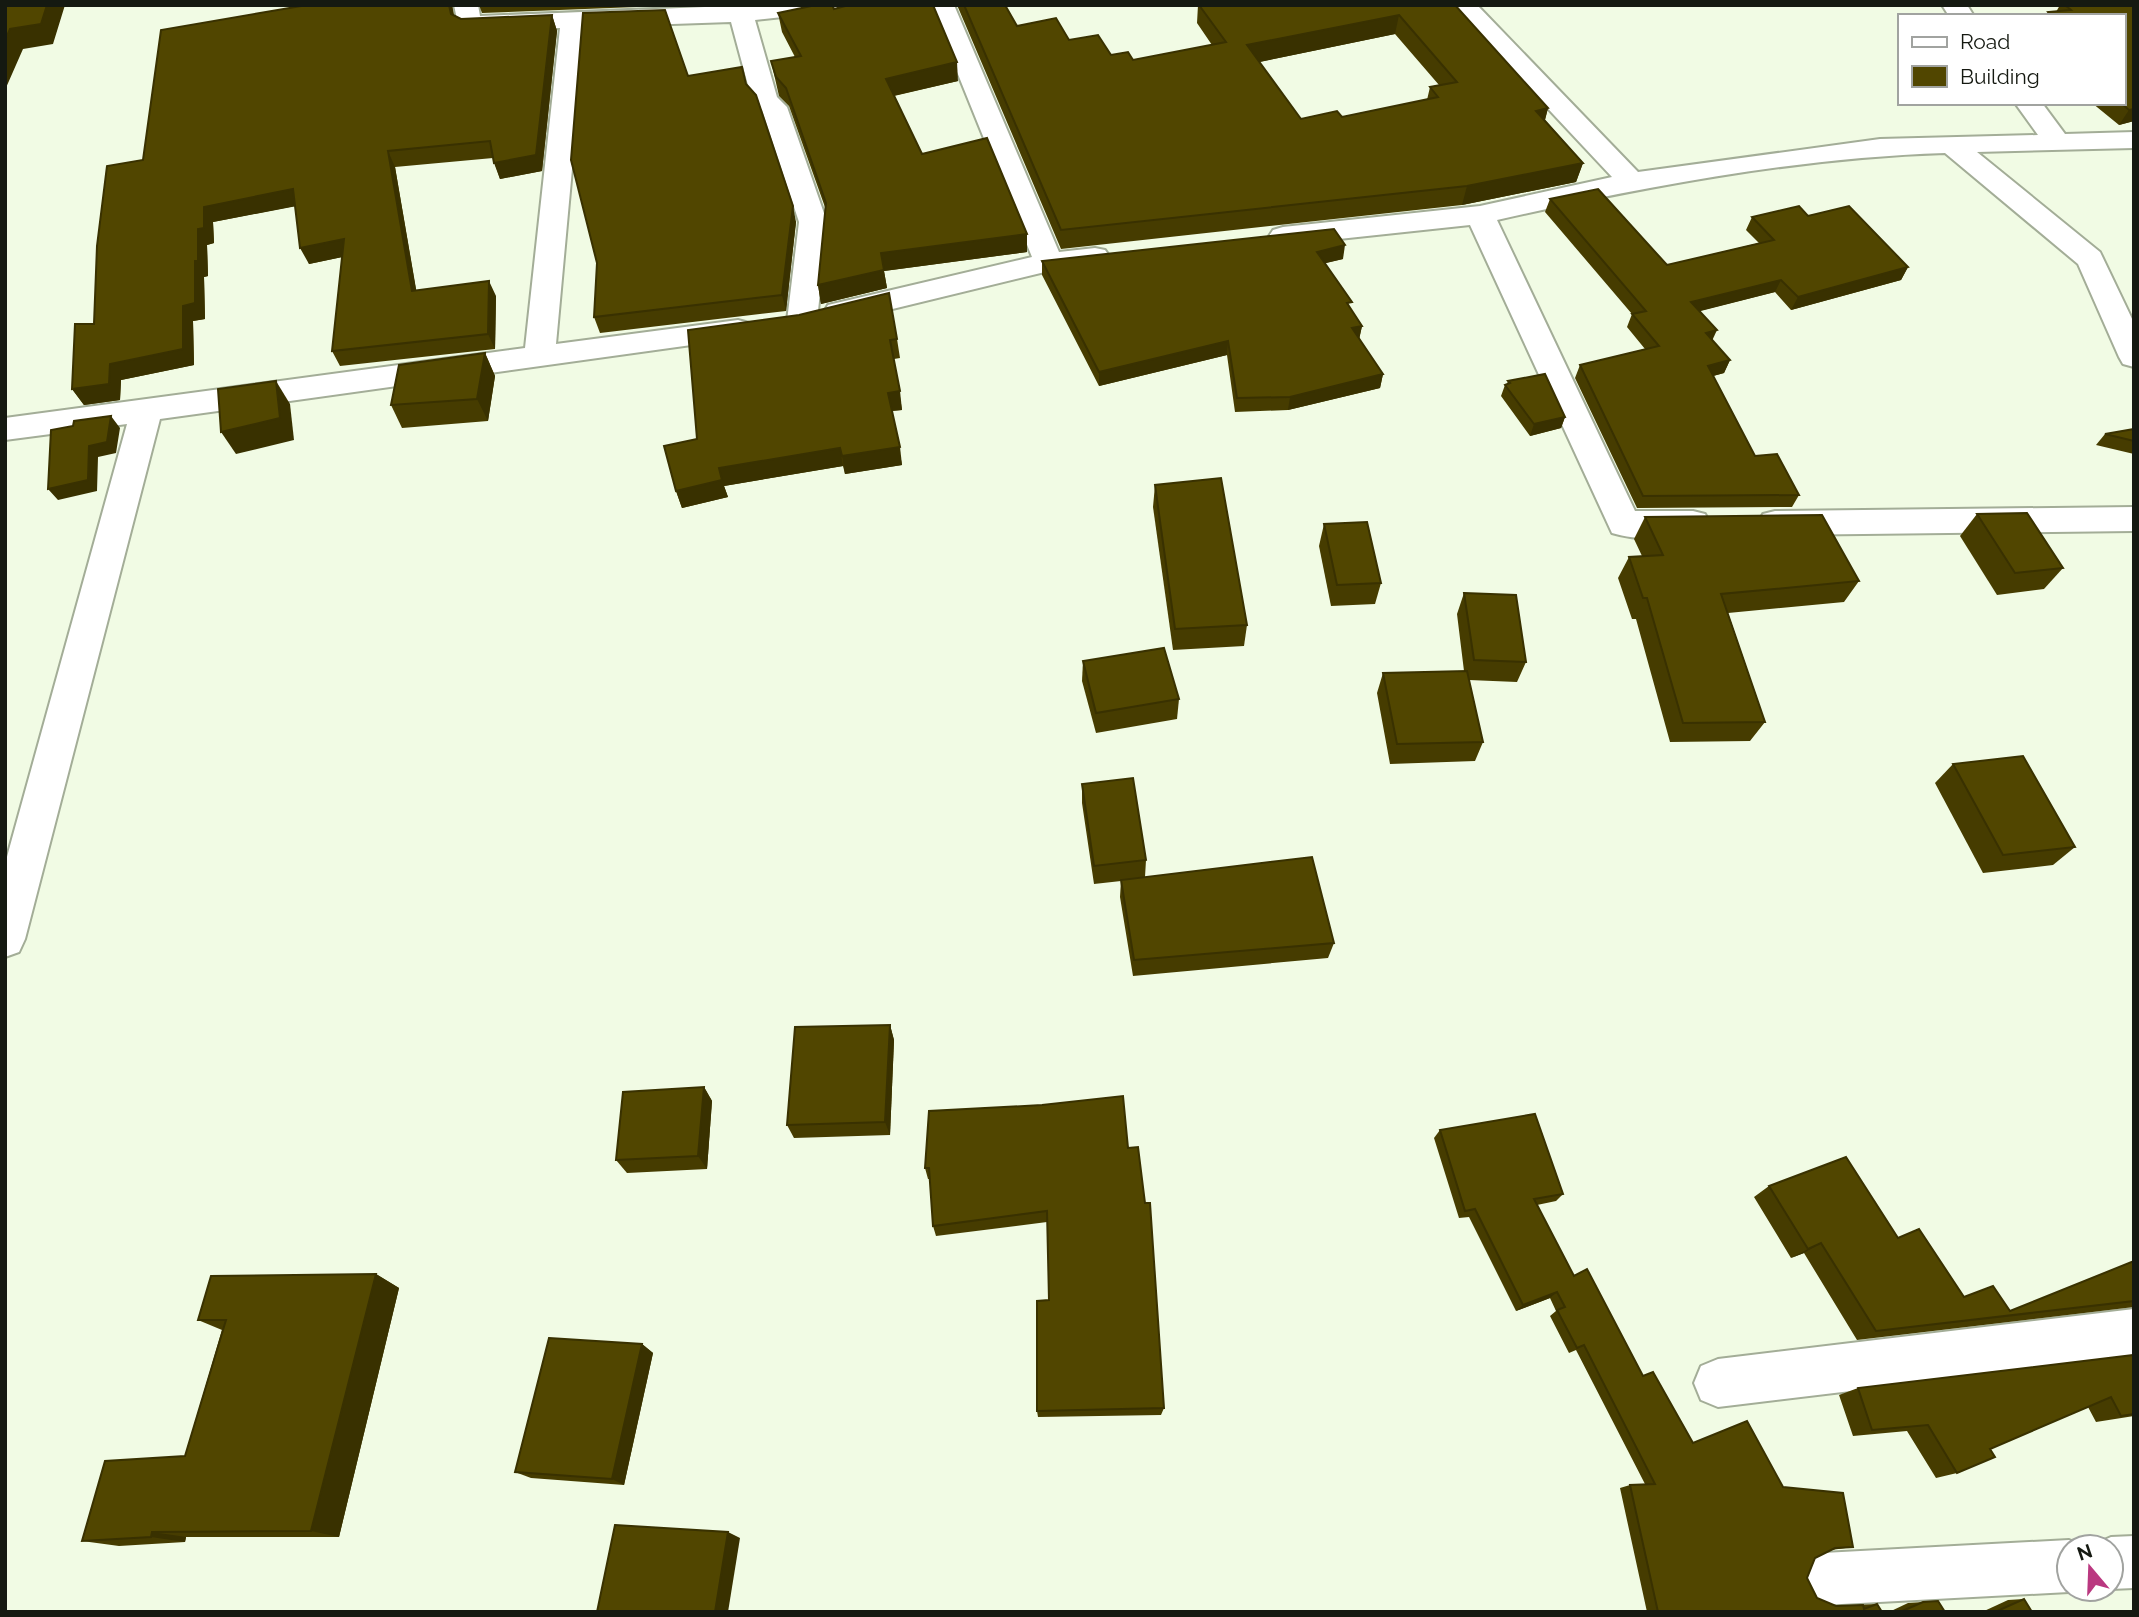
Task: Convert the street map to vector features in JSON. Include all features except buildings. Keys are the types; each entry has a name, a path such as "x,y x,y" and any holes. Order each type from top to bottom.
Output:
{"street":[{"path":"466,5 468,24 741,14 829,5"},
{"path":"942,5 1049,262"},
{"path":"1463,5 1631,181"},
{"path":"741,14 765,100 775,107 813,222 779,324"},
{"path":"540,356 573,20"},
{"path":"2029,105 2057,142"},
{"path":"1251,240 1480,215 1631,181 1880,147 2134,140"},
{"path":"1951,145 2090,259 2134,357"},
{"path":"1480,215 1624,524 2134,519"},
{"path":"5,429 779,324 1049,262 1116,255"},
{"path":"5,939 147,408"},
{"path":"1718,1383 2134,1333"},
{"path":"1823,1579 2055,1567"}]}
